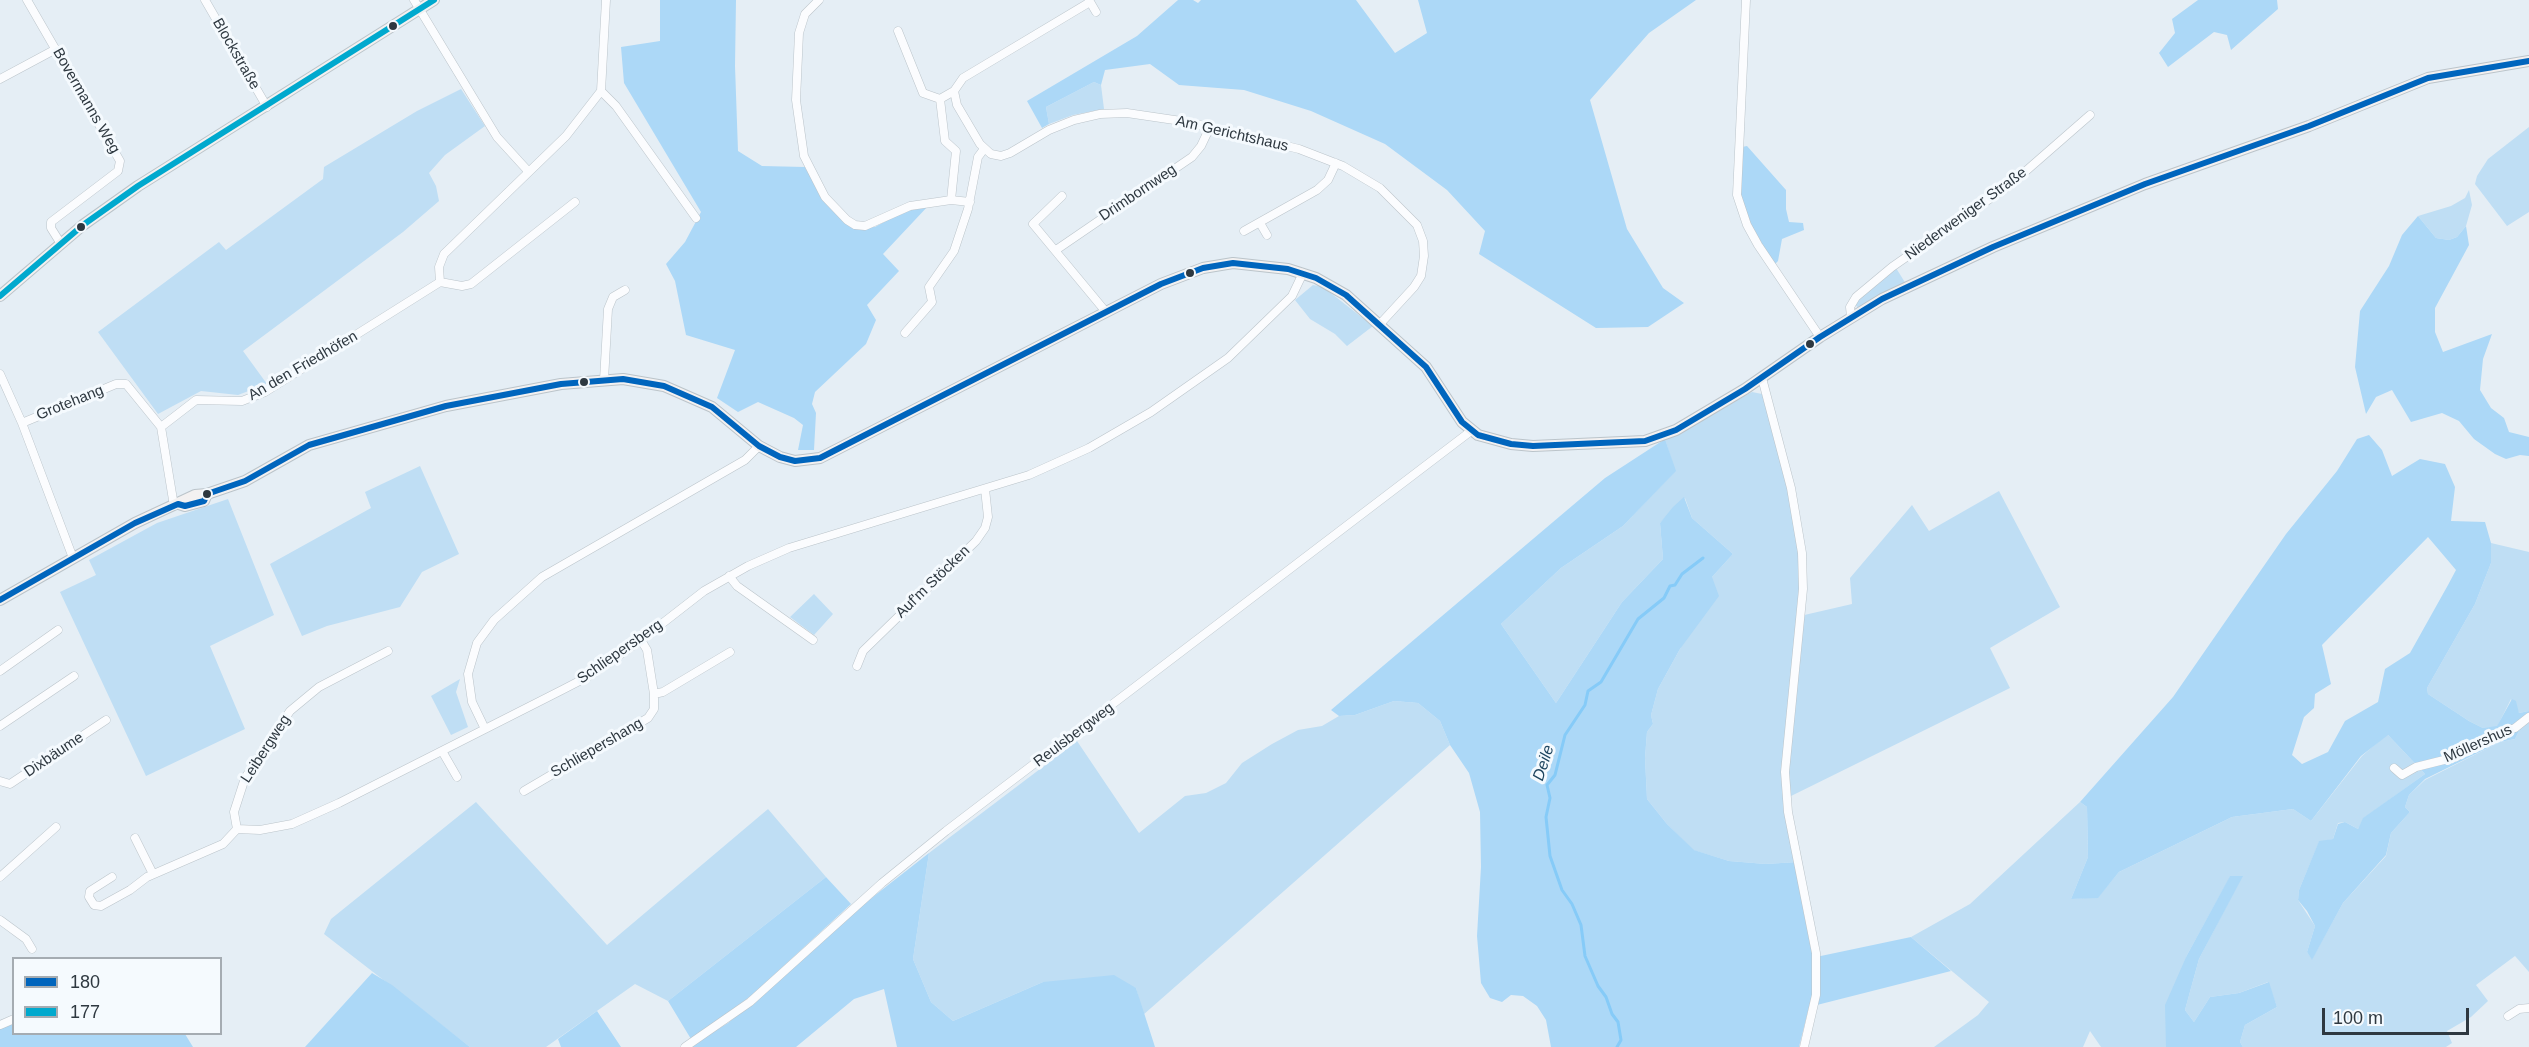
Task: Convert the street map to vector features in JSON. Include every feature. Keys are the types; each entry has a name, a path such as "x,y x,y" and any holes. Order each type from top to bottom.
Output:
{"street":[{"name":"Bovermanns Weg","path":"27,0 120,161 118,171 51,222 51,228 61,244"},
{"name":"Blockstraße","path":"205,0 267,107"},
{"path":"0,296 61,244 138,186 267,107 417,4 434,0"},
{"path":"575,202 471,284 462,286 440,282 439,267 444,254 582,118 601,91 606,0"},
{"path":"819,0 805,14 796,52 797,108 801,145 808,168 825,197 855,225 873,225 910,206 951,200 970,202"},
{"path":"1746,0 1739,202 1758,244 1820,337"},
{"path":"898,32 923,93 940,99 954,91 963,78 1089,1 1096,12"},
{"path":"417,4 497,137 528,171"},
{"path":"0,79 56,49"},
{"name":"Niederweniger Straße","path":"1471,430 1511,444 1645,441 1676,430 1762,378 1851,317 1903,289 1993,247 2145,184 2309,126 2428,78 2529,61"},
{"path":"601,91 616,106 696,218"},
{"path":"905,333 932,302 929,287 954,250 970,202 978,157 984,149 957,105 954,91"},
{"path":"940,99 945,141 956,151 951,200"},
{"name":"Am Gerichtshaus","path":"984,149 1000,156 1057,126 1100,114 1156,117 1210,127 1288,146 1336,163 1387,194 1410,216 1423,241 1424,256 1421,276 1414,287 1380,324"},
{"name":"Niederweniger Straße","path":"1851,317 1852,303 1892,267 2012,184 2090,115"},
{"name":"Drimbornweg","path":"1056,250 1192,157 1201,146 1210,127"},
{"path":"1244,231 1322,187 1336,163"},
{"path":"1062,196 1033,224 1106,312"},
{"path":"1260,223 1267,235"},
{"path":"0,600 135,523 176,505 185,506 204,501 207,494 245,481 309,445 455,404 561,384 636,379 689,395 728,419 759,446 790,460 820,458 899,415 1161,284 1203,268 1244,263 1303,273 1346,295 1433,375 1462,422 1471,430"},
{"name":"Schliepersberg","path":"237,829 261,830 292,824 339,803 485,729 591,675 641,640 682,607 729,576 789,548 986,489 1060,462 1151,412 1228,358 1265,325 1296,290 1303,273"},
{"name":"An den Friedhöfen","path":"161,427 196,400 242,401 265,392 440,282"},
{"path":"604,380 608,309 613,297 625,290"},
{"path":"0,374 22,423 73,558"},
{"path":"1762,378 1791,488 1802,554 1802,602 1785,781 1788,812 1816,953 1816,994 1804,1047"},
{"name":"Grotehang","path":"22,423 121,383 130,387 161,427 176,505"},
{"name":"Reulsbergweg","path":"685,1047 750,1002 882,883 946,831 1200,640 1471,430"},
{"path":"485,729 472,702 468,674 477,643 494,620 516,598 551,571 745,460 759,446"},
{"name":"Auf'm Stöcken","path":"857,666 863,651 976,541 985,528 988,517 986,489"},
{"path":"729,576 737,586 813,640"},
{"path":"0,671 58,630"},
{"name":"Schliepershang","path":"524,791 648,718 654,709 654,694 647,650 641,640"},
{"name":"Leibergweg","path":"237,829 234,812 245,778 290,711 319,687 388,651"},
{"path":"654,694 663,692 730,652"},
{"path":"0,726 74,676"},
{"name":"Möllershus","path":"2394,768 2402,775 2416,767 2456,757 2489,736 2515,728 2529,717"},
{"name":"Dixbäume","path":"0,780 10,784 106,720"},
{"path":"441,751 457,777"},
{"path":"0,877 56,827"},
{"path":"112,877 90,891 89,897 94,904 101,906 153,874 223,844 237,829"},
{"path":"135,838 153,874"},
{"path":"0,920 26,939 32,949"},
{"path":"2508,1016 2519,1009 2529,1008"}],"shaded area":[{"path":"660,0 736,0 735,66 738,151 762,166 805,167 823,199 843,221 854,228 875,227 902,212 929,205 883,254 899,271 867,305 876,320 866,344 815,392 812,404 816,413 814,450 798,450 803,425 794,418 758,402 738,412 717,398 735,350 686,335 675,281 666,264 685,242 701,212 624,83 621,47 660,41"},
{"path":"1178,0 1193,0 1198,3 1201,0 1356,0 1395,53 1427,33 1418,0 1696,0 1649,33 1590,100 1627,229 1663,288 1684,303 1648,327 1596,328 1479,254 1485,231 1447,190 1385,144 1311,111 1244,90 1179,85 1150,64 1105,70 1101,85 1094,82 1046,107 1049,124 1042,128 1027,101 1137,36"},
{"path":"2198,0 2277,0 2278,9 2231,50 2227,35 2214,32 2168,67 2159,53 2175,33 2172,19"},
{"path":"1094,82 1101,85 1104,109 1073,115 1049,124 1046,107"},
{"path":"461,89 485,126 445,155 429,173 436,186 439,201 403,232 243,351 267,384 238,395 201,391 158,414 98,332 219,242 226,250 323,179 324,167 417,111"},
{"path":"2529,127 2529,212 2507,226 2475,184 2477,176 2488,159"},
{"path":"1747,146 1786,190 1789,222 1803,223 1804,230 1782,239 1778,261 1773,266 1758,245 1739,202 1742,147"},
{"path":"2469,190 2472,205 2466,226 2457,237 2449,240 2436,238 2418,216 2451,206 2465,198"},
{"path":"2418,216 2436,238 2449,240 2457,237 2466,226 2469,245 2435,308 2435,332 2443,352 2492,334 2483,359 2480,390 2491,408 2504,418 2509,432 2529,437 2529,456 2520,455 2506,459 2495,454 2474,439 2459,421 2442,413 2411,422 2392,390 2376,397 2366,414 2355,367 2360,311 2389,266 2402,235"},
{"path":"1896,268 1906,284 1859,308 1855,305 1856,300"},
{"path":"1313,285 1323,287 1373,326 1347,346 1335,334 1310,319 1295,300"},
{"path":"1752,392 1762,394 1797,516 1800,616 1852,604 1850,578 1912,505 1929,531 1999,491 2060,607 1990,648 2010,688 1787,798 1797,862 1766,864 1729,861 1693,850 1667,824 1647,799 1645,758 1647,732 1653,724 1651,715 1658,689 1680,649 1712,577 1733,554 1692,518 1685,498 1660,523 1663,559 1622,602 1556,703 1501,624 1561,568 1623,526 1675,471 1665,439"},
{"path":"2369,435 2382,450 2392,476 2420,459 2445,464 2455,487 2451,521 2485,522 2491,543 2491,563 2475,604 2427,688 2428,694 2483,728 2497,726 2512,699 2516,701 2519,713 2529,711 2529,721 2521,727 2515,739 2500,742 2425,779 2409,795 2405,807 2410,812 2391,833 2386,855 2343,903 2312,960 2307,952 2315,926 2298,900 2299,890 2319,841 2333,839 2338,824 2345,822 2358,829 2363,818 2425,774 2388,735 2361,756 2311,821 2293,809 2232,817 2119,872 2098,898 2071,899 2088,857 2087,807 2080,802 2173,697 2286,534 2337,471 2357,439","holes":["2428,537 2456,570 2410,653 2385,669 2378,702 2345,721 2328,752 2302,764 2292,755 2304,717 2314,708 2315,694 2331,684 2322,645"]},
{"path":"1665,439 1676,471 1623,526 1561,568 1501,624 1556,703 1622,602 1663,559 1660,523 1684,497 1692,518 1733,554 1712,577 1719,596 1680,649 1658,689 1651,715 1653,724 1647,732 1645,758 1647,799 1667,824 1694,850 1729,861 1766,864 1797,862 1816,957 1911,937 1951,971 1809,1007 1799,1047 1551,1047 1546,1020 1537,1006 1523,996 1511,995 1502,1002 1490,998 1481,983 1477,936 1481,867 1480,812 1469,773 1450,745 1440,721 1418,703 1394,701 1355,715 1339,716 1331,710 1605,478"},
{"path":"420,466 459,554 422,572 400,607 327,626 302,636 270,564 371,508 365,492"},
{"path":"228,499 274,615 210,646 245,729 146,776 60,592 96,575 89,560 157,523"},
{"path":"2491,543 2529,552 2529,711 2519,713 2511,699 2497,727 2483,728 2428,694 2427,688 2475,604 2491,563"},
{"path":"814,594 833,614 814,635 790,617"},
{"path":"460,679 456,692 468,727 451,735 431,696"},
{"path":"1394,701 1418,703 1440,721 1450,745 1143,1015 1136,988 1043,982 953,1021 931,1002 913,959 929,853 1077,741 1139,833 1185,796 1206,793 1226,783 1242,763 1298,730 1322,726 1339,716 1355,715"},
{"path":"2529,721 2529,972 2515,956 2476,985 2488,1001 2471,1017 2447,1031 2452,1043 2446,1047 2243,1047 2240,1042 2245,1025 2277,1007 2268,982 2239,993 2210,997 2194,1022 2185,1010 2199,959 2242,876 2230,877 2187,955 2166,1047 2101,1047 2090,1031 2083,1047 1934,1047 1978,1015 1989,1002 1911,937 1970,904 2080,802 2087,807 2088,857 2071,899 2098,897 2119,872 2232,817 2293,809 2311,821 2362,756 2387,734 2425,774 2364,818 2358,829 2345,822 2338,823 2333,839 2319,842 2299,890 2298,900 2315,926 2307,952 2312,959 2343,903 2386,856 2391,833 2410,812 2405,807 2409,795 2425,780 2500,742 2515,739 2521,727"},
{"path":"476,802 607,945 768,809 826,877 668,1001 635,984 546,1047 470,1047 324,934 331,919"},
{"path":"929,853 913,959 931,1002 953,1021 1043,982 1114,975 1136,988 1155,1047 897,1047 884,989 854,999 796,1047 688,1047 728,1023 869,900"},
{"path":"2230,876 2243,876 2199,959 2185,1010 2194,1022 2210,997 2239,993 2269,982 2277,1007 2245,1025 2240,1042 2243,1047 2166,1047 2165,1005 2187,955"},
{"path":"826,877 851,904 751,996 691,1039 668,1001"},
{"path":"372,973 392,985 470,1047 305,1047"},
{"path":"597,1011 621,1047 561,1047 558,1039"},
{"path":"12,1020 12,1035 186,1035 193,1047 0,1047 0,1026"}],"waterway":[{"name":"Deile","path":"1617,1047 1621,1040 1618,1022 1585,956 1581,925 1572,904 1562,890 1550,856 1546,817 1550,798 1547,785 1555,775 1565,735 1585,705 1588,691 1601,682 1638,619 1664,598 1670,586 1675,585 1682,574 1703,558"}],"transit line":[{"name":"177","path":"0,296 83,225 138,186 434,0"},
{"name":"180","path":"0,600 135,523 178,504 185,506 204,501 207,494 245,481 309,445 446,406 561,384 623,379 664,386 712,407 759,446 780,457 795,461 820,458 1161,284 1203,268 1233,263 1288,269 1316,278 1346,295 1426,367 1462,422 1478,435 1511,444 1533,446 1645,441 1676,430 1745,389 1820,337 1882,299 1993,247 2145,184 2309,126 2428,78 2529,61"}]}
